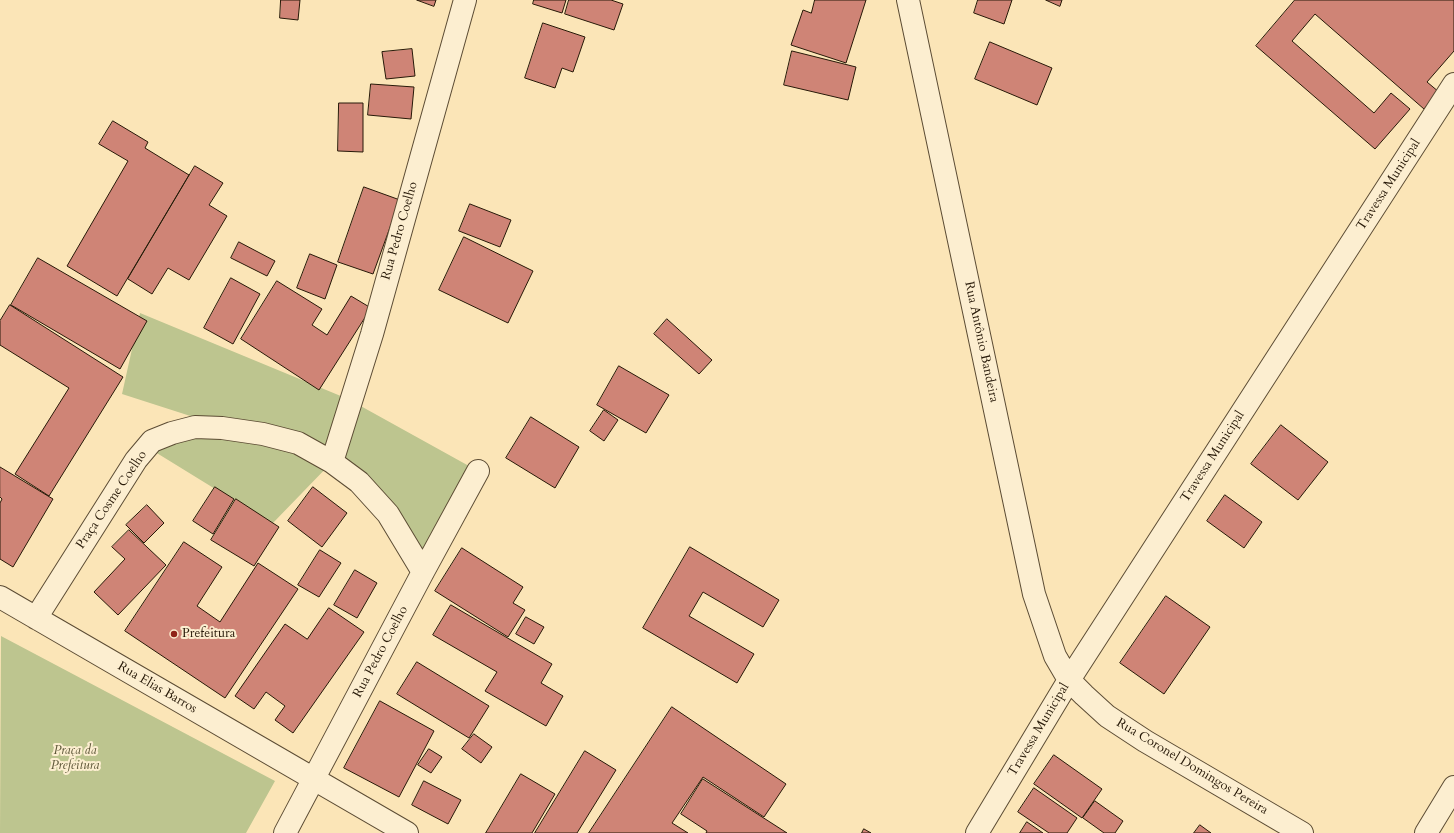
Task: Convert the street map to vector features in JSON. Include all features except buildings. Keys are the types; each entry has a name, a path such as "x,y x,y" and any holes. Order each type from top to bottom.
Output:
{"street":[{"name":"Rua Pedro Coelho","path":"332,462 374,327 464,0"},
{"name":"Rua Antônio Bandeira","path":"908,0 1034,594 1055,656 1068,680"},
{"name":"Travessa Municipal","path":"977,833 1068,680 1454,84"},
{"name":"Praça Cosme Coelho","path":"36,618 136,460 152,441 172,432 195,427 222,428 263,434 298,443 332,462 359,482 388,514 423,572"},
{"name":"Rua Pedro Coelho","path":"284,833 478,471"},
{"name":"Rua Elias Barros","path":"0,597 407,833"},
{"name":"Rua Coronel Domingos Pereira","path":"1068,680 1107,716 1146,741 1302,833"},
{"path":"1426,833 1454,787"}],"green space":[{"path":"140,313 348,399 478,471 423,572 332,462 272,524 147,447 195,427 324,459 122,394"},
{"name":"Praça da Prefeitura","path":"1,636 275,781 246,833 0,833"}],"place":[{"name":"Prefeitura","path":"174,634"}]}
